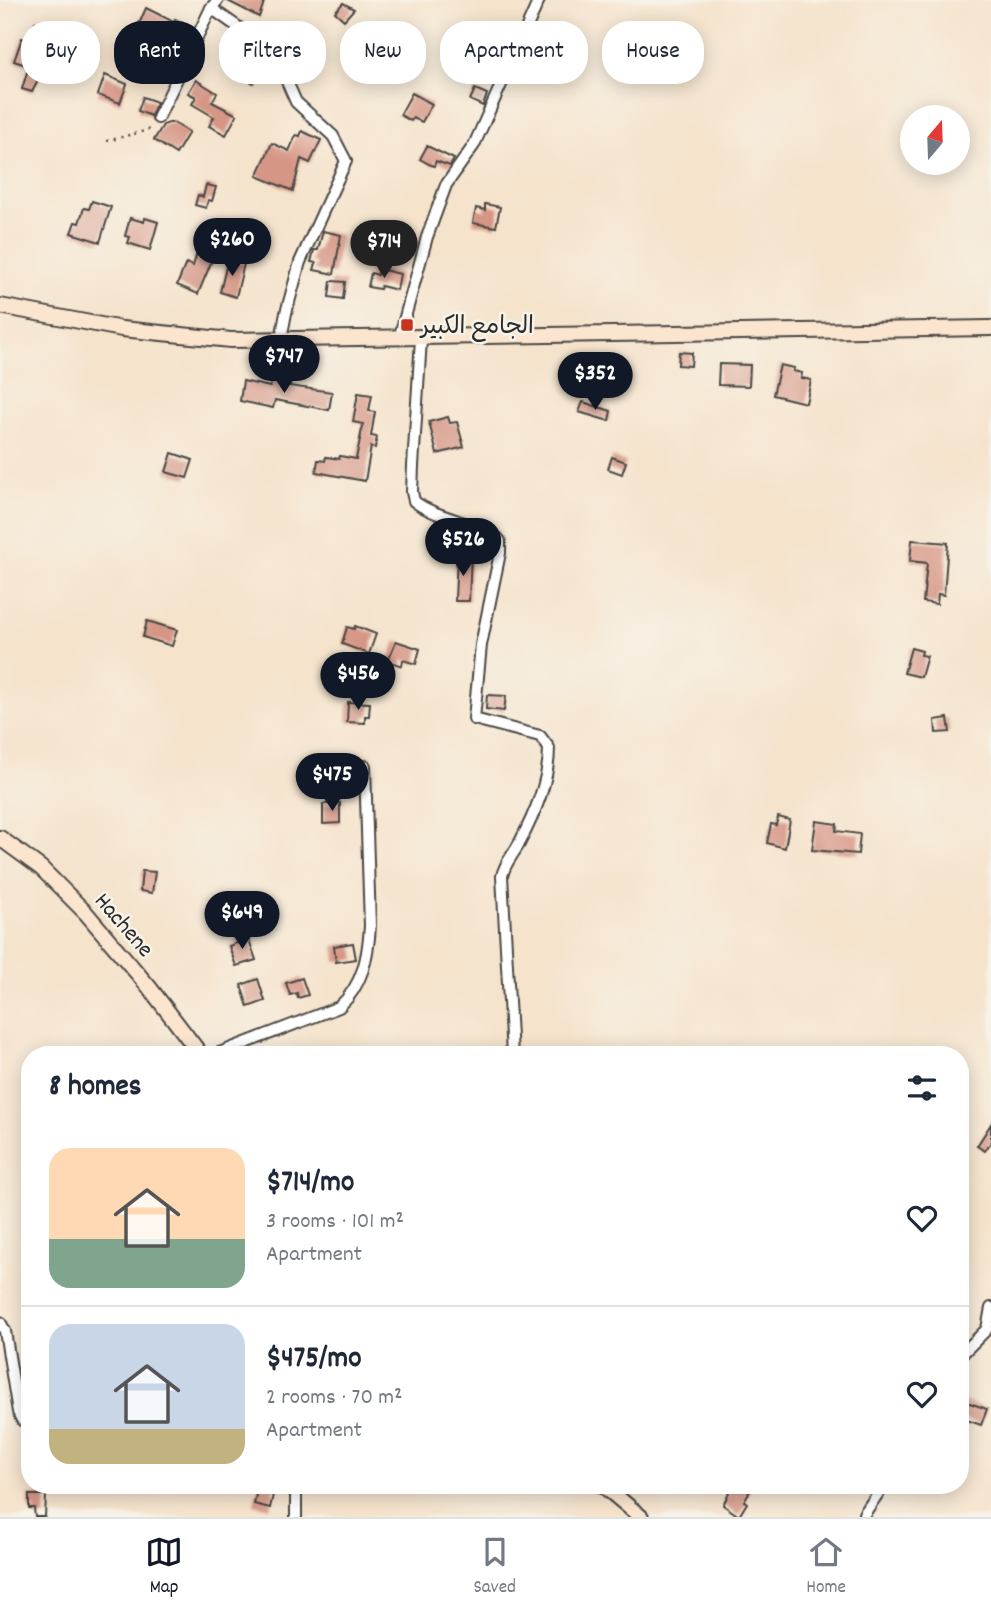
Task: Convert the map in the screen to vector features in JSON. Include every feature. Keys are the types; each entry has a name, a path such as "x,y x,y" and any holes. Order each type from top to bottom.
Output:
{"main road":[{"path":"0,306 122,329 231,340 991,328"},
{"name":"Hachene","path":"0,838 41,867 86,913 149,987 194,1046"},
{"path":"614,1494 641,1517"}],"street":[{"path":"400,339 429,228 446,184 474,145 539,0"},
{"path":"158,118 214,4 262,44 280,66 296,102 333,136 346,161 300,262 281,339"},
{"path":"421,339 412,492 414,501 431,512 490,531 500,541 500,553 481,645 474,719 540,736 549,748 544,790 519,844 505,863 502,876 511,1046"},
{"path":"237,1046 339,1007 348,999 363,973 369,950 370,926 365,766"},
{"path":"969,1348 989,1330 991,1308"},
{"path":"0,1322 5,1331 21,1418"},
{"path":"296,1494 296,1517"},
{"path":"864,1514 878,1494"}],"path":[{"path":"107,141 148,130 158,118"}],"building":[{"path":"226,0 256,0 264,2 259,17"},
{"path":"343,3 354,9 344,20 335,12"},
{"path":"146,8 172,21 140,21"},
{"path":"21,41 21,63 14,61"},
{"path":"105,75 114,79 114,84 127,84 120,103 98,95"},
{"path":"24,84 36,84 32,92 22,89"},
{"path":"194,84 202,84 217,93 212,102 237,115 226,135 209,126 214,117 192,104 196,97 188,93"},
{"path":"475,89 487,94 483,106 470,100"},
{"path":"412,93 432,104 422,122 413,118 411,121 400,115"},
{"path":"143,97 157,102 151,116 138,111"},
{"path":"172,122 189,132 176,154 154,140 163,125"},
{"path":"302,131 321,140 310,163 301,159 293,191 257,176 272,143 289,151 296,135 300,136"},
{"path":"427,146 454,159 450,166 436,161 434,166 420,159"},
{"path":"206,185 216,187 212,201 208,200 206,208 195,205 198,195 203,197"},
{"path":"92,201 111,207 100,242 71,233 75,222 79,223 84,208 89,209"},
{"path":"485,204 500,207 496,227 473,223 476,208 485,210"},
{"path":"130,218 144,222 145,218 158,222 150,250 128,243 130,237 125,236"},
{"path":"323,231 341,235 334,274 314,270 316,263 311,262 314,250 318,250"},
{"path":"197,253 213,258 198,294 177,285 186,263 193,266"},
{"path":"228,259 244,264 236,297 220,292"},
{"path":"379,269 400,274 397,290 381,286 380,289 368,287 371,273 378,275"},
{"path":"331,281 345,282 343,299 329,297"},
{"path":"679,352 692,353 691,366 678,365"},
{"path":"719,364 750,365 749,386 718,385"},
{"path":"780,365 794,368 793,371 802,373 801,378 811,380 806,403 773,395"},
{"path":"272,380 289,383 289,386 332,392 329,410 275,400 273,408 240,401 243,381 270,387"},
{"path":"358,393 372,395 369,411 375,412 371,436 377,437 375,448 371,447 365,481 316,472 318,460 325,461 326,457 356,459 363,424 353,422"},
{"path":"583,402 611,411 609,421 579,412"},
{"path":"448,417 450,423 457,422 464,447 437,454 429,422"},
{"path":"172,453 193,460 187,478 166,472"},
{"path":"612,457 626,462 622,474 608,469"},
{"path":"912,540 948,543 944,595 938,594 937,604 923,602 927,563 910,561"},
{"path":"457,554 471,555 469,601 455,601"},
{"path":"147,621 177,630 172,646 143,637"},
{"path":"355,626 376,634 369,654 342,644 347,627 354,629"},
{"path":"396,641 420,649 416,664 403,660 402,666 388,661"},
{"path":"911,648 922,651 921,655 927,656 921,677 904,673"},
{"path":"341,664 358,668 355,683 337,679"},
{"path":"487,695 506,696 504,711 486,709"},
{"path":"348,702 370,703 369,716 365,716 365,723 347,722"},
{"path":"948,718 950,732 936,733 935,720"},
{"path":"340,803 340,823 323,824 323,804"},
{"path":"778,817 790,820 785,848 767,843 771,824 776,825"},
{"path":"816,821 837,824 836,831 860,834 858,854 812,850"},
{"path":"142,871 155,872 152,893 140,891"},
{"path":"247,934 256,960 236,966 229,946 237,943 235,938"},
{"path":"353,943 356,959 336,962 334,946"},
{"path":"302,978 308,995 298,998 297,993 290,995 286,983"},
{"path":"258,979 265,1001 248,1007 241,985"},
{"path":"991,1124 991,1142 985,1151 977,1146"},
{"path":"969,1403 987,1409 981,1425 969,1421"},
{"path":"256,1494 273,1494 270,1508 254,1504"},
{"path":"728,1494 748,1494 744,1501 747,1503 739,1516 723,1505"},
{"path":"29,1495 46,1495 45,1517 35,1517 34,1508 29,1508"}],"place":[{"name":"الجامع الكبير","path":"407,325"}]}
